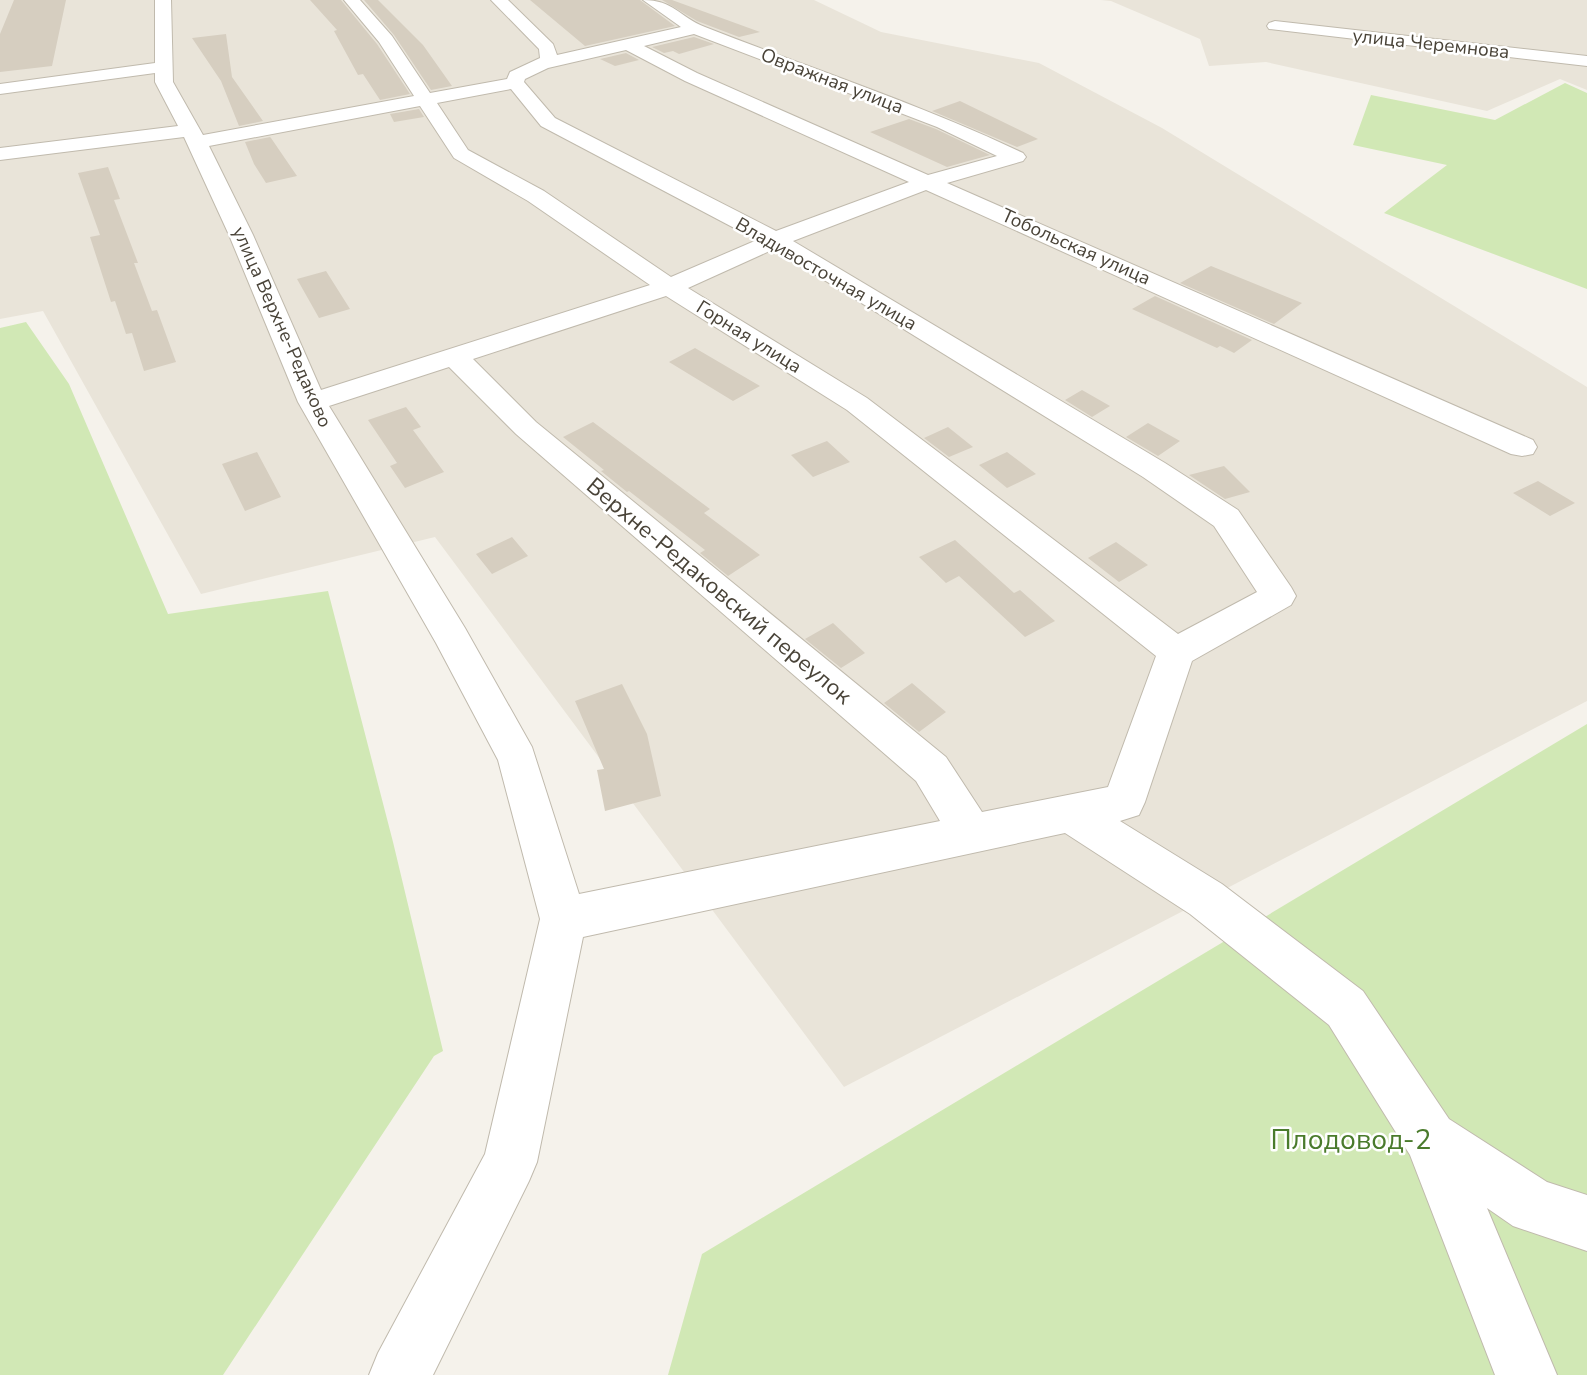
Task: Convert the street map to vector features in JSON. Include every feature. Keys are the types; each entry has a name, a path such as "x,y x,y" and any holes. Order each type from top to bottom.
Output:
{"street":[{"name":"улица Верхне-Редаково","path":"164,0 164,82 195,137 241,235 312,402 452,638 517,759 563,919"},
{"name":"Горная улица","path":"352,0 386,39 461,154 536,196 669,287 857,404 1176,652"},
{"path":"0,154 183,131 195,137 515,83 516,76 549,60 547,48 499,0"},
{"name":"Овражная улица","path":"651,0 695,29 944,123 1016,157 930,181"},
{"name":"улица Черемнова","path":"1275,26 1587,61"},
{"path":"541,64 630,46 695,29"},
{"name":"Тобольская улица","path":"630,46 691,77 930,181 1522,447"},
{"path":"0,89 163,67"},
{"name":"Владивосточная улица","path":"515,83 548,122 775,240 1154,470 1226,518 1278,596 1176,652"},
{"path":"312,402 669,287 775,240 930,181"},
{"name":"Верхне-Редаковский переулок","path":"454,356 526,428 930,769 973,835"},
{"path":"400,1375 510,1161 563,919 1124,802 1176,652"},
{"path":"1071,814 1206,899 1346,1008 1430,1138 1526,1375"},
{"path":"1430,1138 1533,1206 1587,1223"}],"shaded area":[{"path":"0,0 814,0 881,32 1039,63 1162,128 1587,387 1587,701 844,1087 435,537 201,594 43,311 0,319"},
{"path":"1101,0 1587,0 1587,90 1560,79 1487,111 1266,62 1209,66 1200,39 1111,1"}],"green space":[{"path":"1565,83 1587,93 1587,289 1384,213 1447,165 1353,145 1371,95 1495,120"},
{"path":"26,322 69,384 168,614 328,591 393,842 443,1051 434,1056 223,1375 0,1375 0,328"},
{"name":"Плодовод-2","path":"1587,724 1587,1375 668,1375 702,1254"}],"building":[{"path":"14,0 66,0 52,66 0,72 0,34"},
{"path":"310,0 341,0 377,44 410,94 380,100 363,74 358,75 334,31 337,30"},
{"path":"364,0 378,0 423,45 452,86 431,90 394,35"},
{"path":"530,0 640,0 675,26 585,46"},
{"path":"662,0 672,0 760,32 739,37 697,21"},
{"path":"226,34 232,77 263,121 239,126 221,81 192,38"},
{"path":"694,37 714,44 679,54 673,51 664,53 652,47"},
{"path":"626,53 639,60 615,66 600,59"},
{"path":"960,101 1038,139 1017,147 932,111"},
{"path":"419,109 424,117 394,122 390,114"},
{"path":"909,119 990,155 947,167 870,132"},
{"path":"270,137 297,176 266,183 245,142"},
{"path":"108,167 120,199 114,200 138,263 134,263 152,311 157,310 176,362 144,371 132,333 126,334 115,301 111,302 90,237 100,235 78,173"},
{"path":"1211,266 1302,303 1274,324 1180,283"},
{"path":"326,271 350,309 319,318 297,279"},
{"path":"1155,296 1252,340 1234,353 1220,346 1217,348 1132,309"},
{"path":"695,348 760,386 733,401 669,362"},
{"path":"1082,390 1110,406 1092,417 1065,400"},
{"path":"406,407 421,427 413,430 444,472 405,488 390,466 397,463 368,420"},
{"path":"593,422 710,509 704,513 760,555 728,576 700,553 705,550 627,492 563,437"},
{"path":"1148,423 1180,441 1158,456 1126,437"},
{"path":"948,427 973,447 949,457 924,438"},
{"path":"827,441 850,462 813,477 791,455"},
{"path":"257,452 281,497 245,511 222,464"},
{"path":"1007,452 1036,474 1007,488 979,465"},
{"path":"1224,466 1250,492 1225,499 1189,475"},
{"path":"1538,481 1575,503 1550,516 1513,493"},
{"path":"512,537 528,556 492,574 476,554"},
{"path":"955,540 1014,593 1020,590 1055,621 1025,637 959,576 946,583 919,557"},
{"path":"1116,542 1148,565 1119,582 1088,558"},
{"path":"833,623 865,653 841,668 805,639"},
{"path":"912,683 946,712 919,732 884,703"},
{"path":"622,684 647,734 661,796 605,811 597,770 604,769 575,701"}]}
